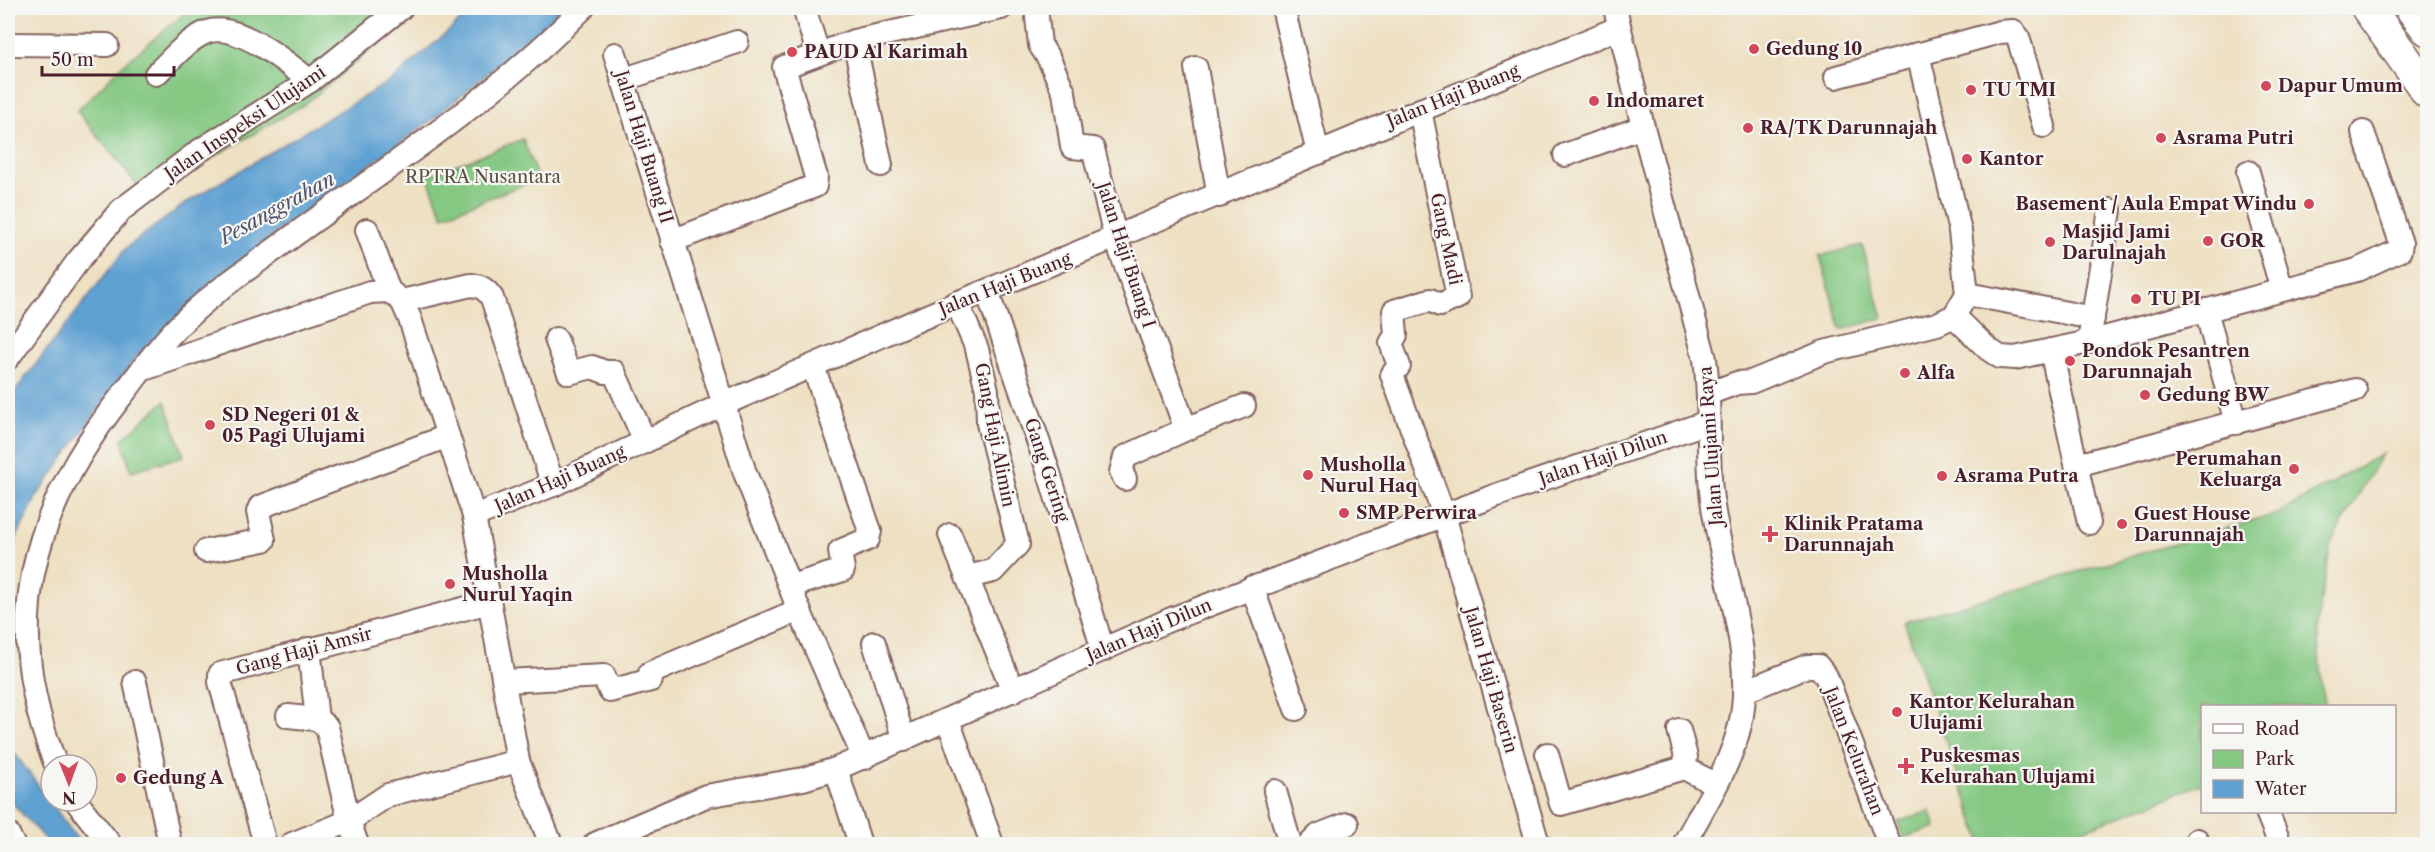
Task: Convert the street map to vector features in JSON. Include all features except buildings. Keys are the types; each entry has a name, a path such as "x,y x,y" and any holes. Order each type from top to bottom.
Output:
{"highway":[{"path":"2368,8 2427,92"}],"street":[{"name":"Jalan Inspeksi Ulujami","path":"8,358 78,261 121,210 199,151 309,81 401,8"},
{"path":"51,753 25,686 18,623 24,574 51,504 83,447 142,369 188,317 236,278 482,100 542,50 583,8"},
{"path":"804,8 818,53 918,17 1001,8"},
{"name":"Jalan Haji Buang I","path":"1036,8 1040,45 1064,92 1072,147 1093,149 1116,239 1184,424 1193,426"},
{"path":"1283,8 1318,153"},
{"name":"Jalan Haji Buang","path":"367,230 395,296 448,436 474,516 553,485 724,404 957,303 1116,239 1420,110 1617,18"},
{"name":"Jalan Ulujami Raya","path":"1617,18 1643,127 1705,359 1710,393 1708,422 1711,490 1742,653 1744,691 1740,724 1730,754 1684,844"},
{"path":"156,74 196,38 207,32 220,31 232,32 278,56 309,81"},
{"path":"1836,77 2000,32 2013,31 2018,37 2044,126"},
{"path":"854,41 881,165"},
{"path":"622,80 737,42"},
{"path":"8,44 107,45"},
{"name":"Jalan Haji Buang II","path":"672,241 815,186 816,177 783,70 784,67 818,53"},
{"name":"Jalan Haji Buang II","path":"615,54 749,484 778,562 791,586 799,610 864,758"},
{"path":"1710,393 1737,383 1747,369 1793,354 1821,354 1937,324 1954,316 1967,294 1960,231 1918,54"},
{"path":"1196,68 1219,196"},
{"name":"Gang Madi","path":"1420,110 1458,297 1440,305 1430,300 1394,311 1396,335 1391,343 1399,366 1392,372 1444,515"},
{"path":"1565,155 1643,127"},
{"path":"1954,316 1988,350 2000,357 2015,358 2089,342 2356,270 2400,250 2401,243 2363,132"},
{"path":"2248,172 2282,290"},
{"path":"2089,342 2110,210"},
{"path":"142,369 370,292 395,296 471,285 481,286 492,298 553,485"},
{"name":"Gang Gering","path":"987,291 1049,473 1103,650"},
{"path":"1967,294 2093,318"},
{"name":"Gang Haji Alimin","path":"957,303 977,349 987,390 988,423 1018,544 993,571 968,577"},
{"path":"2206,310 2236,423"},
{"path":"556,339 569,373 590,367 605,372 614,372 645,441"},
{"path":"2051,350 2089,523"},
{"path":"791,586 843,570 840,551 868,539 870,531 813,366"},
{"path":"2077,465 2355,390"},
{"path":"1125,479 1121,472 1125,458 1193,426 1244,406"},
{"name":"Jalan Haji Dilun","path":"595,844 706,796 803,779 836,769 1103,650 1252,587 1444,515 1708,422"},
{"path":"206,551 264,540 258,512 260,507 448,436"},
{"name":"Jalan Haji Baserin","path":"1444,515 1538,844"},
{"path":"474,516 518,761 551,844"},
{"path":"950,535 1013,691"},
{"path":"1252,587 1296,709"},
{"name":"Gang Haji Amsir","path":"266,844 220,674 489,602"},
{"path":"505,681 604,676 610,691 651,680 650,673 799,610"},
{"path":"874,643 904,740"},
{"path":"309,649 317,719"},
{"name":"Jalan Kelurahan","path":"1744,691 1807,666 1818,666 1826,676 1889,844"},
{"path":"135,682 170,844"},
{"path":"288,716 317,719 327,727 349,821 357,844"},
{"path":"948,720 992,844"},
{"path":"1679,730 1686,757 1684,768"},
{"path":"1547,754 1560,804 1684,768 1715,784"},
{"path":"292,844 349,821 388,795 518,761"},
{"path":"836,769 860,844"},
{"path":"1275,791 1290,844"},
{"path":"85,813 110,844"},
{"path":"2267,813 2280,844"},
{"path":"1310,844 1319,835 1347,824"},
{"path":"8,834 14,844"}],"green space":[{"path":"191,8 421,8 305,104 146,196 77,111 124,64"},
{"name":"RPTRA Nusantara","path":"523,139 538,179 443,216 427,176"},
{"path":"1862,245 1883,318 1841,330 1820,256"},
{"path":"165,401 184,456 131,471 122,439"},
{"path":"2382,454 2331,543 2317,623 2321,683 2326,705 2201,705 2201,784 2047,844 2019,838 1982,844 1904,622 2277,514"},
{"path":"1930,811 1936,827 1903,838 1898,822"}],"water":[{"name":"Pesanggrahan","path":"475,8 559,8 548,23 433,119 281,229 135,358 37,496 8,555 8,400 126,248 187,202 392,80"},
{"path":"8,744 39,786 39,813 58,813 81,844 49,844 8,798"}],"place":[{"name":"Gedung 10","path":"1754,49"},
{"name":"PAUD Al Karimah","path":"792,52"},
{"name":"Dapur Umum","path":"2266,86"},
{"name":"TU TMI","path":"1971,90"},
{"name":"Indomaret","path":"1594,101"},
{"name":"RA/TK Darunnajah","path":"1748,128"},
{"name":"Asrama Putri","path":"2161,138"},
{"name":"Kantor","path":"1967,159"},
{"name":"Basement / Aula Empat Windu","path":"2309,204"},
{"name":"GOR","path":"2208,241"},
{"name":"Masjid Jami Darulnajah","path":"2050,242"},
{"name":"TU PI","path":"2136,299"},
{"name":"Pondok Pesantren Darunnajah","path":"2070,361"},
{"name":"Alfa","path":"1905,373"},
{"name":"Gedung BW","path":"2145,395"},
{"name":"SD Negeri 01 & 05 Pagi Ulujami","path":"210,425"},
{"name":"Perumahan Keluarga","path":"2294,469"},
{"name":"Musholla Nurul Haq","path":"1308,475"},
{"name":"Asrama Putra","path":"1942,476"},
{"name":"SMP Perwira","path":"1344,513"},
{"name":"Guest House Darunnajah","path":"2122,524"},
{"name":"Klinik Pratama Darunnajah","path":"1770,534"},
{"name":"Musholla Nurul Yaqin","path":"450,584"},
{"name":"Kantor Kelurahan Ulujami","path":"1897,712"},
{"name":"Puskesmas Kelurahan Ulujami","path":"1906,766"},
{"name":"Gedung A","path":"121,778"}]}
